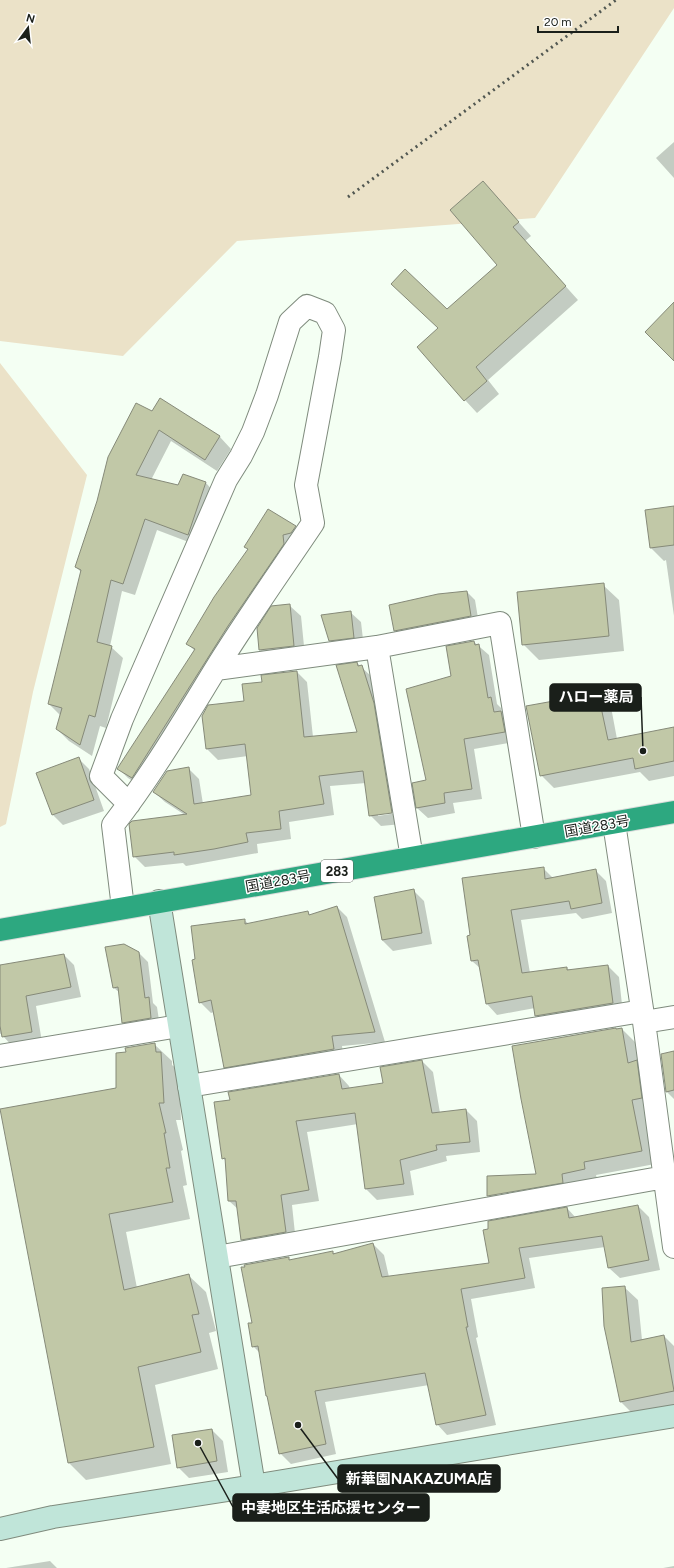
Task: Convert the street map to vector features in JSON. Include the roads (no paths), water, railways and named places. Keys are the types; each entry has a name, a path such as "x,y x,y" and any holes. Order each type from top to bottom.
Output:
{"highway":[{"name":"国道283号","path":"0,930 674,812"}],"street":[{"path":"123,908 113,825 129,804 174,737 216,669 313,523 306,485 334,330 325,313 307,306 290,322 267,395 253,432 241,456 226,480 122,719 100,776 129,804"},
{"path":"216,669 377,647 500,623 534,837"},
{"path":"377,647 412,858"},
{"path":"614,823 643,1017 674,1247"},
{"path":"159,901 254,1486"},
{"path":"189,1086 643,1017 674,1017"},
{"path":"0,1056 179,1026"},
{"path":"217,1257 665,1177"},
{"path":"0,1529 53,1517 254,1486 674,1416"}],"railway":[{"path":"348,197 616,0"}],"place":[{"name":"ハロー薬局","path":"643,751"},
{"name":"新華園NAKAZUMA店","path":"298,1425"},
{"name":"中妻地区生活応援センター","path":"198,1443"}]}
